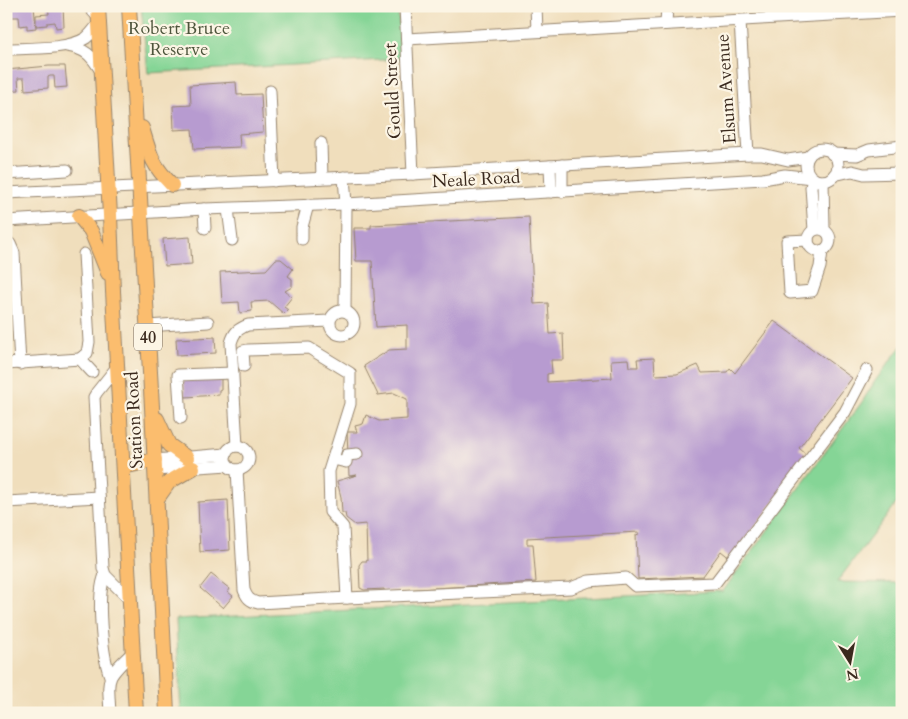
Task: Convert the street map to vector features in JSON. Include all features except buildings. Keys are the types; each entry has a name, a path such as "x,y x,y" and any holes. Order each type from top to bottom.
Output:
{"main road":[{"name":"Station Road","path":"129,6 168,713"},
{"name":"Station Road","path":"98,16 109,188 136,713"},
{"path":"135,101 153,162 157,170 172,185"},
{"path":"79,216 91,231 98,246 113,291"},
{"path":"152,407 169,446 190,463 169,482 157,499"},
{"path":"123,467 155,465"}],"street":[{"path":"63,46 84,40 90,35 98,16 88,6"},
{"name":"Gould Street","path":"405,6 413,174"},
{"path":"536,6 537,31"},
{"path":"667,6 670,23"},
{"path":"670,23 673,6"},
{"path":"407,39 670,23 740,21 803,12 902,12"},
{"name":"Elsum Avenue","path":"740,21 748,154"},
{"path":"6,49 63,46 79,48 86,52 101,71"},
{"path":"270,91 274,181"},
{"path":"321,143 322,178"},
{"path":"832,154 857,155 869,150 902,146"},
{"path":"822,251 820,267 812,291 790,294 787,241 815,233 829,234 831,241 828,248 822,251 812,249 815,233 816,179 806,168 808,157 818,150 826,150 832,154 837,162 834,175"},
{"name":"Neale Road","path":"6,194 413,174 748,154 762,154 788,160 808,157"},
{"path":"556,166 556,192"},
{"path":"10,174 67,170"},
{"path":"816,179 852,170 871,174 902,172"},
{"name":"Neale Road","path":"6,220 556,192 763,180 784,175 816,179"},
{"path":"344,177 346,204 345,310"},
{"path":"302,239 302,227 308,205"},
{"path":"204,209 205,228"},
{"path":"228,209 232,240"},
{"path":"6,241 10,244 14,254 20,364"},
{"path":"6,364 80,359 87,353 89,342 84,254"},
{"path":"345,310 354,318 354,326 345,335 337,334 331,329 329,321 330,317 337,311 345,310"},
{"path":"237,446 231,343 234,334 242,328 254,324 329,321"},
{"path":"147,326 208,322"},
{"path":"244,366 243,351 309,348 350,373 350,404 329,471 330,512 343,528 347,598"},
{"path":"80,359 92,372"},
{"path":"117,367 94,397 99,497 105,575 130,600"},
{"path":"155,465 230,463 247,465 250,458 244,448 237,446 230,448 230,463 244,590 246,596 251,601 258,603 571,588 589,581 626,578 635,586 715,583 845,412 867,370"},
{"path":"181,418 178,375 233,373"},
{"path":"333,459 346,462 347,455 357,454"},
{"path":"6,502 99,497"},
{"path":"105,575 101,591 104,658 110,676"},
{"path":"110,713 108,683 110,676 132,653"}],"green space":[{"name":"Robert Bruce Reserve","path":"141,6 398,6 401,59 148,73"},
{"path":"902,345 902,496 837,582 902,583 902,713 181,713 176,619 723,591"}]}
